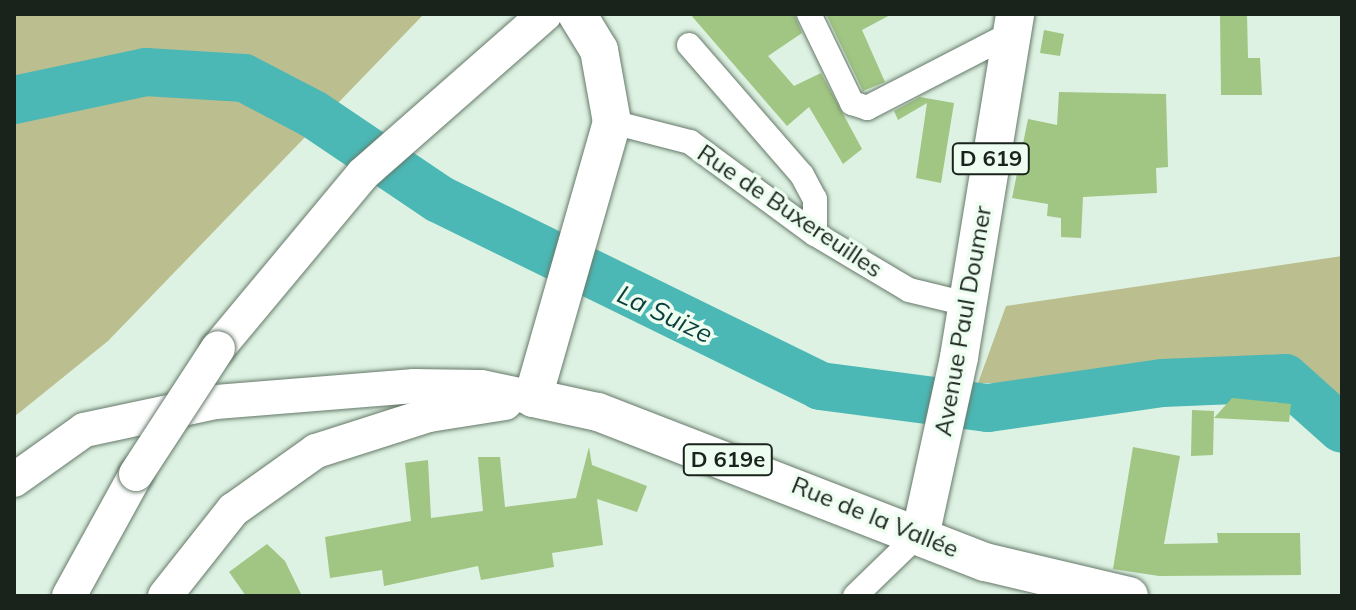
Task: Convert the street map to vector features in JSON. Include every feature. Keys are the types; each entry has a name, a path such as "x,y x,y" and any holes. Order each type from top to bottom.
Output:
{"main road":[{"path":"533,398 612,122 599,50 577,14"},
{"path":"69,596 136,474 218,348 363,174 539,18"},
{"name":"Avenue Paul Doumer","path":"921,532 959,357 1014,24"},
{"path":"14,480 84,430 216,402 414,386 481,387 533,398"},
{"path":"165,596 233,510 316,451 429,415 533,398"},
{"name":"Rue de la Vallée","path":"533,398 598,412 1039,579 1129,596"}],"street":[{"path":"809,14 852,103 867,108 1014,24"},
{"path":"689,45 802,175 815,199 815,234"},
{"name":"Rue de Buxereuilles","path":"612,122 690,142 815,234 909,290 967,304"},
{"path":"855,596 921,532"}],"green space":[{"path":"14,14 424,14 108,341 14,417"},
{"path":"1342,256 1342,399 1322,383 978,383 1006,306"}],"building":[{"path":"690,14 794,14 802,33 768,56 794,86 821,73 862,149 843,164 809,107 787,126"},
{"path":"826,14 892,14 862,30 885,82 863,91"},
{"path":"1220,14 1247,14 1248,58 1260,58 1262,95 1221,95"},
{"path":"1044,30 1064,34 1060,56 1040,53"},
{"path":"1059,92 1166,94 1168,167 1156,168 1157,193 1083,197 1081,238 1061,237 1061,218 1047,216 1048,204 1012,198 1028,119 1057,125"},
{"path":"920,97 954,103 941,183 916,178 927,103 898,120 894,111"},
{"path":"1232,398 1291,404 1289,422 1214,418"},
{"path":"1192,410 1214,411 1213,455 1191,456"},
{"path":"589,447 592,465 647,486 637,512 597,499 603,545 552,553 554,567 481,580 478,566 384,586 382,570 330,578 325,537 411,521 405,463 428,460 431,518 483,511 478,457 500,457 505,507 576,498"},
{"path":"1133,447 1180,456 1164,544 1218,543 1217,533 1300,533 1301,575 1159,576 1113,569"},
{"path":"267,544 285,561 302,596 246,596 229,572"}],"waterway":[{"name":"La Suize","path":"14,100 146,72 244,78 313,114 439,199 820,386 988,408 1162,383 1285,378 1342,429"}]}
